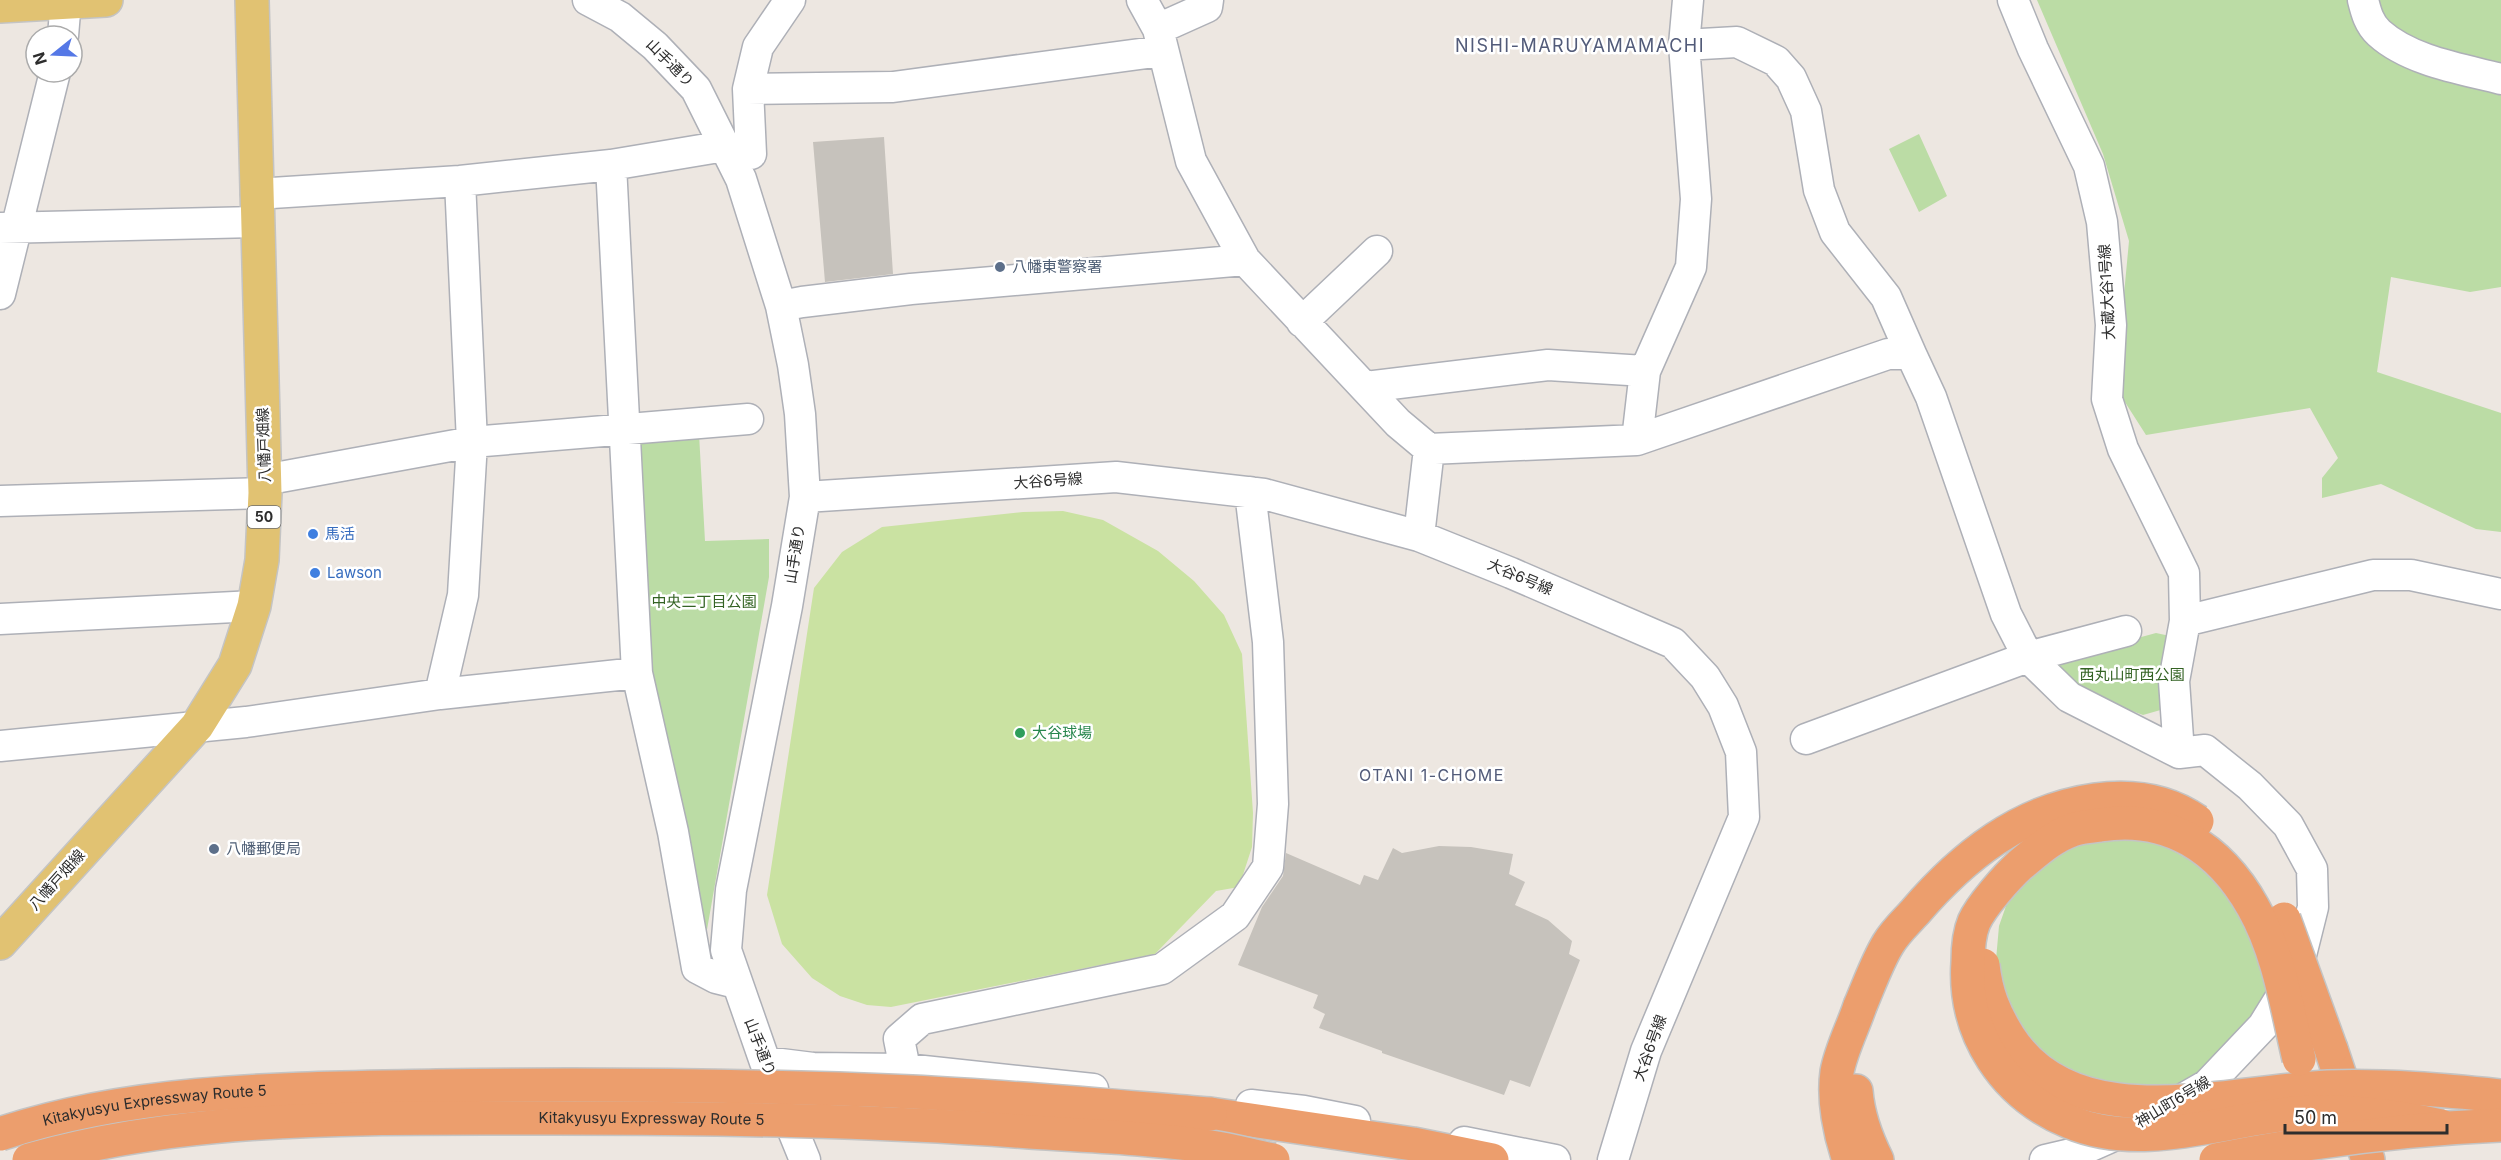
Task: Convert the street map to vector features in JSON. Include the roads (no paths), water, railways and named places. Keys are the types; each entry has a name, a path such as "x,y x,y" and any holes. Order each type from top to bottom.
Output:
{"highway":[{"path":"1849,1160 1843,1143 1837,1073 1860,1006 1888,943 1924,901 1957,868 1996,838 2046,813 2084,802 2123,797 2156,802 2188,815 2222,839 2249,864 2270,893 2285,922 2368,1160"},
{"path":"2336,1160 2299,1059 2277,964 2268,936 2253,906 2236,880 2215,858 2176,831 2147,824 2119,822 2073,829 2040,848 2006,878 1974,922 1968,946 1966,986 1971,1014 1978,1035 2000,1071 2028,1098 2070,1122 2103,1131 2130,1135 2209,1127 2293,1113 2332,1111 2394,1117 2501,1139"},
{"path":"2006,878 1981,952 1986,992 2000,1023 2020,1054 2049,1079 2074,1090 2121,1102 2157,1102 2287,1089 2369,1086 2421,1088 2501,1096"},
{"path":"1860,1006 1855,1078 1857,1105 1866,1137 1877,1160"},
{"name":"Kitakyusyu Expressway Route 5","path":"0,1134 23,1126 108,1107 217,1093 560,1084 902,1092 1210,1114"},
{"path":"1210,1114 1390,1160"},
{"path":"1210,1114 1413,1144 1492,1160"},
{"name":"Kitakyusyu Expressway Route 5","path":"29,1160 64,1150 163,1133 247,1125 382,1119 675,1118 980,1128 1211,1147 1273,1160"},
{"path":"2216,1160 2348,1137 2435,1128 2501,1125"}],"main road":[{"path":"0,6 106,0"},
{"name":"八幡戸畑線","path":"0,943 197,726 235,665 254,606 262,560 265,486 252,0"}],"street":[{"name":"山手通り","path":"588,0 620,17 664,54 696,89 741,179 781,306 793,365 800,414 805,497 787,606 731,890 726,950 765,1062 805,1160"},
{"path":"8,227 257,208 460,181 611,165 725,146 751,154 748,89 758,47 790,0"},
{"path":"1143,0 1160,40 1191,161 1245,260 1398,423 1429,449 1637,440 1888,354 1911,354"},
{"path":"748,89 893,87 1160,40 1207,7 1208,0"},
{"path":"1637,440 1645,371 1691,267 1696,199 1684,45 1689,0"},
{"name":"大蔵大谷1号線","path":"2013,0 2033,49 2090,166 2102,222 2111,325 2108,399 2123,449 2184,573 2185,621"},
{"path":"2362,0 2368,18 2379,34 2421,59 2501,79"},
{"path":"64,24 66,2"},
{"path":"1684,45 1737,42 1776,61 1791,78 1806,111 1819,190 1835,232 1886,297 1931,396 2006,614 2028,657 2069,697 2179,753"},
{"path":"0,294 8,227 51,84"},
{"path":"611,165 637,673 660,768 697,968 716,978 736,983"},
{"path":"440,694 463,595 472,442 460,181"},
{"path":"1302,322 1377,251"},
{"path":"781,306 911,289 1245,260"},
{"path":"1366,387 1548,365 1645,371"},
{"path":"0,501 265,486 472,442 748,419"},
{"path":"1419,536 1429,449"},
{"name":"大谷6号線","path":"805,497 1116,477 1250,492 1419,536 1673,643 1705,677 1723,706 1741,752 1744,817 1646,1051 1613,1160"},
{"path":"905,1069 899,1039 922,1018 1162,969 1235,916 1268,867 1273,804 1268,642 1250,492"},
{"path":"2179,753 2174,681 2185,621 2373,575 2411,575 2501,594"},
{"path":"0,619 254,606"},
{"path":"1806,739 2028,657 2126,631"},
{"path":"0,746 246,722 440,694 637,673"},
{"name":"神山町6号線","path":"2046,1160 2075,1154 2146,1121 2207,1085 2263,1026 2297,971 2313,907 2312,869 2288,825 2250,786 2205,750 2179,753"},
{"path":"765,1062 813,1068 905,1069 1304,1111 1555,1160"}],"place":[{"name":"八幡東警察署","path":"1000,267"},
{"name":"馬活","path":"313,534"},
{"name":"Lawson","path":"315,573"},
{"name":"大谷球場","path":"1020,733"},
{"name":"八幡郵便局","path":"214,849"}],"district":[{"name":"NISHI-MARUYAMAMACHI","path":"1580,46"},
{"name":"OTANI 1-CHOME","path":"1432,775"}],"park label":[{"name":"中央二丁目公園","path":"704,602"},
{"name":"西丸山町西公園","path":"2132,675"}]}
